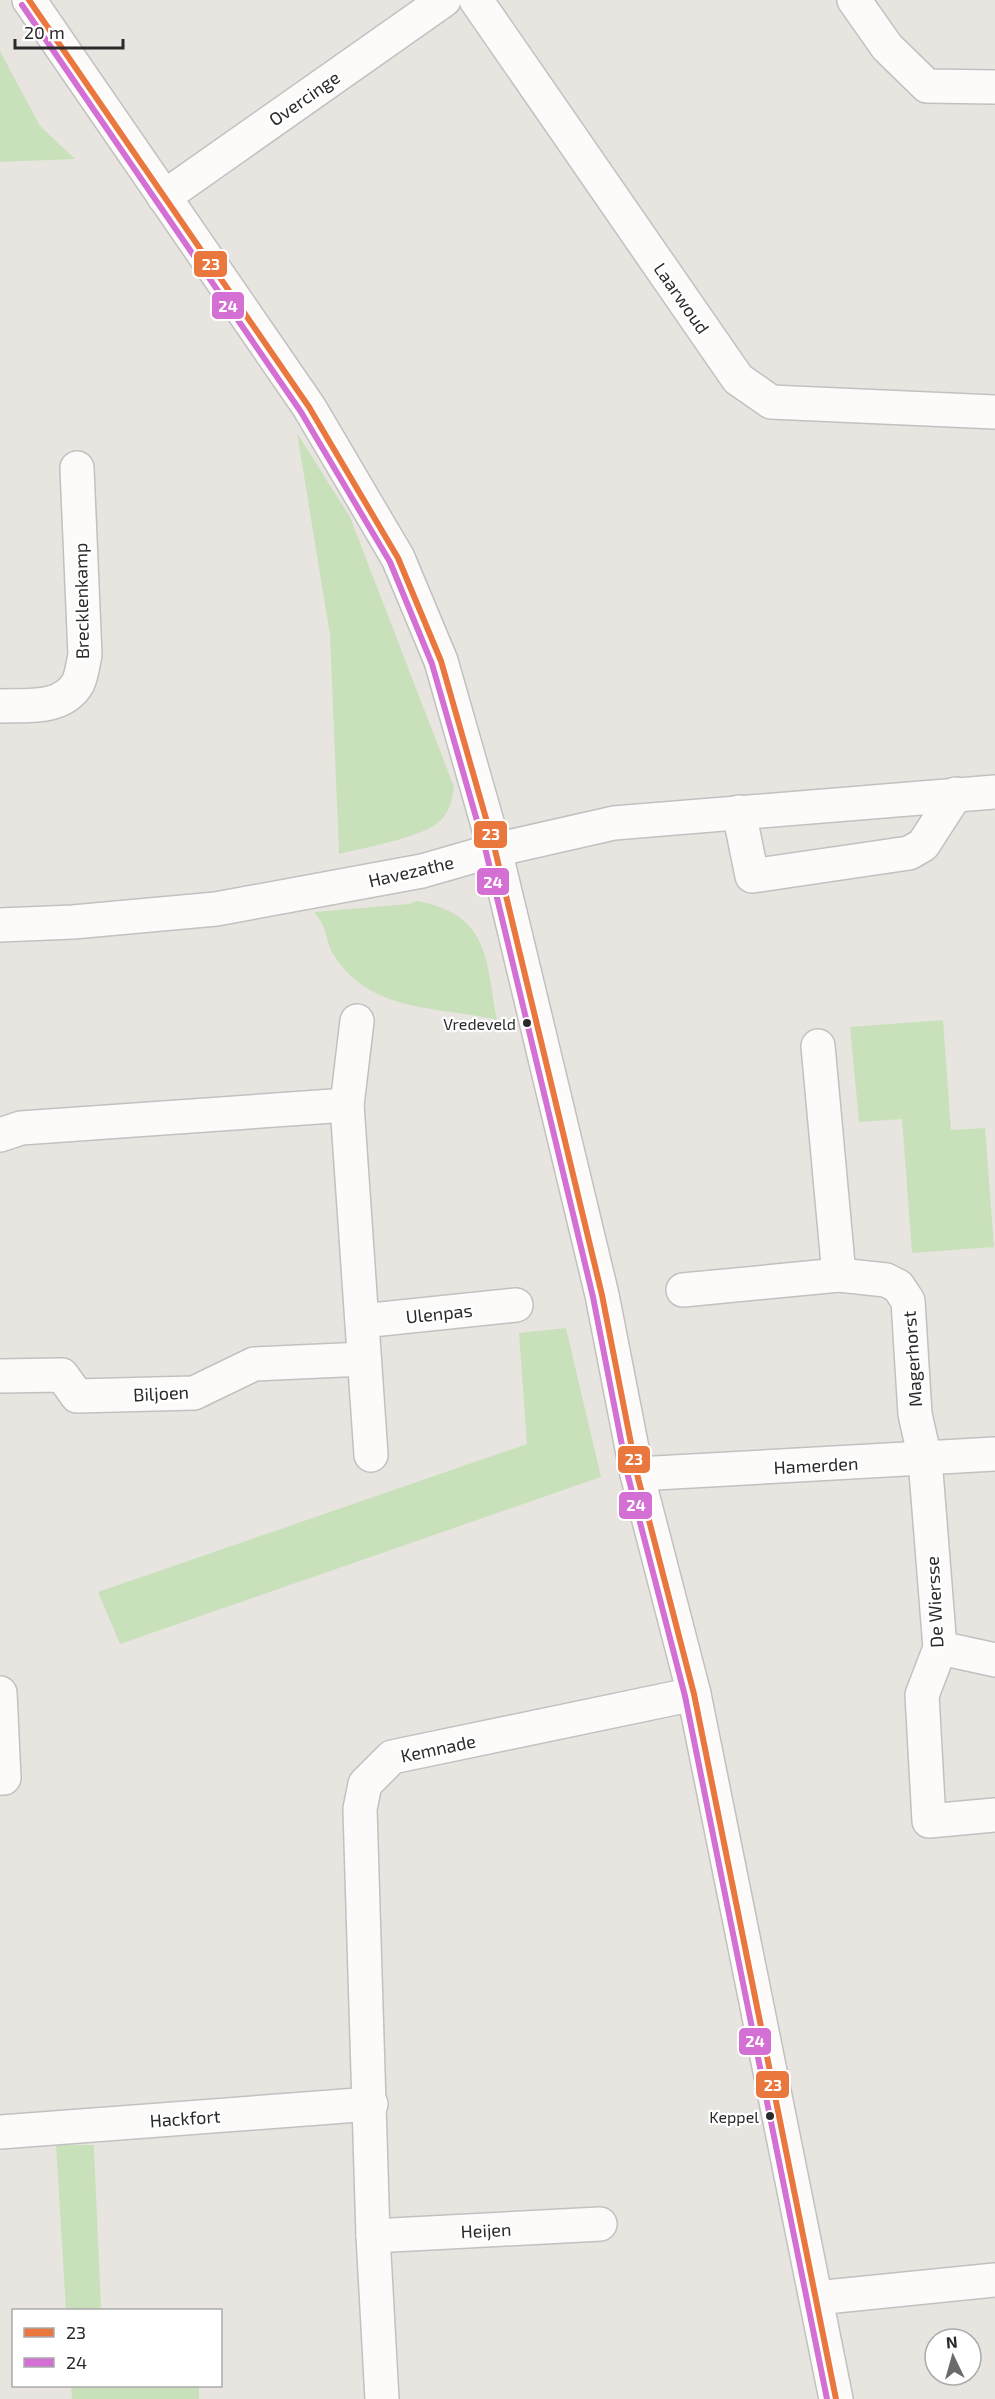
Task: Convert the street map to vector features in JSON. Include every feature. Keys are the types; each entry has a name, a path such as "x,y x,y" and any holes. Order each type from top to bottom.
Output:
{"street":[{"path":"29,0 309,406 398,558 441,661 495,850 602,1295 637,1474 694,1694 836,2399"},
{"name":"Overcinge","path":"164,196 444,0"},
{"name":"Laarwoud","path":"476,0 738,379 771,402 995,412"},
{"path":"854,0 887,47 927,86 995,87"},
{"name":"Brecklenkamp","path":"0,706 46,704 64,700 78,682 85,655 77,468"},
{"path":"495,850 615,824 995,792"},
{"path":"739,812 752,876 909,853 923,845 956,794"},
{"name":"Havezathe","path":"0,925 73,922 216,909 422,871 495,850"},
{"path":"357,1022 346,1105 371,1455"},
{"path":"818,1046 839,1275"},
{"path":"0,1135 21,1128 346,1105"},
{"name":"Magerhorst","path":"683,1290 839,1275 886,1280 898,1286 908,1301 915,1414 925,1459"},
{"name":"Ulenpas","path":"362,1321 516,1305"},
{"name":"Biljoen","path":"0,1376 62,1375 77,1396 194,1394 254,1364 364,1359"},
{"name":"Hamerden","path":"637,1474 995,1454"},
{"name":"De Wiersse","path":"925,1459 940,1648 922,1695 929,1821 995,1815"},
{"path":"940,1648 995,1660"},
{"path":"0,1693 3,1778 0,1778"},
{"name":"Kemnade","path":"371,2104 360,1809 365,1784 392,1757 694,1694"},
{"path":"371,2104 373,2236 382,2399"},
{"name":"Hackfort","path":"0,2132 371,2104"},
{"name":"Heijen","path":"373,2236 600,2224"},
{"path":"816,2298 995,2280"}],"green space":[{"path":"0,51 40,126 75,159 0,162"},
{"path":"297,433 350,517 454,787 448,810 432,827 408,837 339,854 330,635"},
{"path":"418,901 442,908 459,917 472,929 486,960 497,1020 408,1005 368,989 350,975 335,957 322,924 314,912 409,904"},
{"path":"943,1020 951,1130 985,1128 994,1247 912,1253 902,1119 859,1122 850,1027"},
{"path":"566,1328 601,1477 120,1644 98,1592 527,1444 519,1333"},
{"path":"56,2145 94,2145 101,2309 66,2309"},
{"path":"71,2387 199,2387 199,2399 72,2399"}],"transit line":[{"name":"23","path":"29,0 309,407 398,558 441,661 495,850 602,1295 637,1474 694,1694 836,2399"},
{"name":"24","path":"22,5 301,412 390,562 432,664 486,852 593,1297 628,1476 685,1696 827,2399"}],"place":[{"name":"Vredeveld","path":"527,1023"},
{"name":"Keppel","path":"770,2116"}]}
